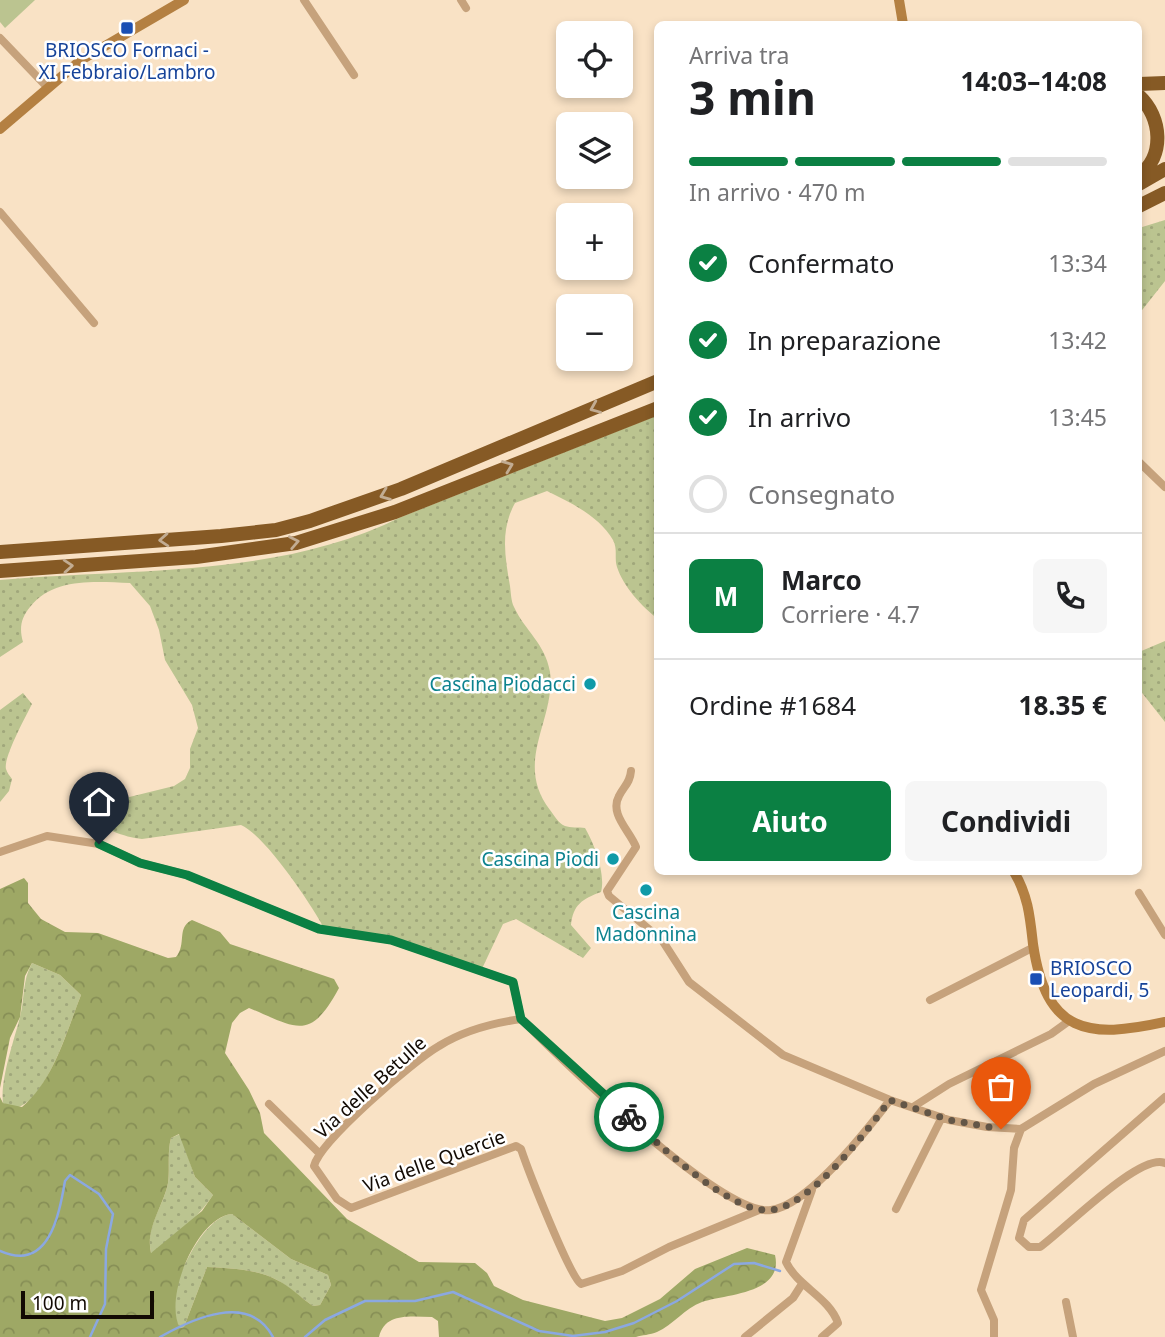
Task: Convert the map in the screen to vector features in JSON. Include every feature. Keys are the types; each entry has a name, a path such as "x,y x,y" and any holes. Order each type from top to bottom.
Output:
{"highway":[{"path":"1142,83 1165,83"},
{"path":"1142,99 1152,111 1160,139 1152,164 1142,172"},
{"path":"1142,182 1165,169"},
{"path":"1142,204 1165,193"},
{"path":"0,552 276,530 339,513 401,489 654,383"},
{"path":"0,571 197,557 296,543 395,512 654,410"}],"street":[{"path":"0,129 81,60 184,0"},
{"path":"304,0 354,75"},
{"path":"461,0 466,8"},
{"path":"899,0 902,21"},
{"path":"0,38 47,87"},
{"path":"0,212 94,323"},
{"path":"1142,465 1165,487"},
{"path":"631,771 630,780 616,803 616,811 636,847 607,891 609,896 662,940 689,982 783,1055 890,1100 942,1117 987,1128 1021,1129"},
{"path":"0,852 47,836 99,844 140,863 187,875 319,929 391,940 480,973 500,976 513,982 521,1019 670,1155 720,1191 759,1210 785,1206 812,1189 890,1100"},
{"path":"1015,875 1027,900 1034,947 1044,983 1069,1021 1080,1027 1104,1032 1165,1021"},
{"path":"1139,893 1165,935"},
{"path":"930,1000 1034,947"},
{"name":"Via delle Betulle","path":"319,1153 407,1070 438,1046 476,1029 521,1019"},
{"path":"913,1107 949,1084 1051,1034 1069,1021"},
{"path":"994,1337 994,1320 981,1290 1011,1190 1015,1140 1021,1129 1094,1084 1165,1051"},
{"path":"1165,1097 1024,1220 1019,1238 1029,1247 1040,1247 1100,1196 1143,1165 1152,1160 1165,1163"},
{"path":"269,1104 319,1153"},
{"path":"896,1209 942,1117"},
{"name":"Via delle Quercie","path":"319,1153 314,1166 318,1174 337,1199 351,1208 516,1146 520,1149 571,1273 581,1284 622,1271 668,1247 759,1210"},
{"path":"812,1189 786,1262 802,1284 834,1312 838,1323 822,1337"},
{"path":"745,1337 793,1298 802,1284"},
{"path":"1066,1302 1073,1337"}],"green space":[{"path":"0,0 35,0 5,28 0,22"},
{"path":"1165,220 1165,281 1142,310 1142,227"},
{"path":"654,417 654,615 628,589 617,567 613,540 600,524 575,505 547,491 515,503 507,523 505,554 513,605 544,653 550,672 550,690 535,758 535,775 540,792 560,823 567,827 585,828 601,868 601,892 580,904 572,918 571,925 591,948 583,958 516,919 503,924 480,973 391,940 325,930 310,904 275,856 251,831 241,825 142,839 114,832 95,820 91,815 101,804 174,786 185,779 190,768 190,749 198,728 192,705 165,660 159,630 150,606 130,583 76,583 51,590 40,597 25,615 21,628 23,642 0,657 0,580 153,571 255,561 354,537"},
{"path":"1165,641 1165,722 1142,693 1142,651"},
{"path":"23,693 32,704 8,756 6,769 12,779 9,791 0,802 0,710"},
{"path":"24,878 28,883 28,903 41,919 65,932 98,933 168,958 176,957 181,947 184,927 192,920 220,932 230,944 334,979 339,988 329,1005 310,1023 291,1025 249,1008 240,1013 232,1023 225,1053 249,1090 260,1113 264,1133 347,1219 419,1262 475,1263 487,1273 494,1286 523,1300 605,1321 622,1318 660,1299 695,1269 747,1248 775,1255 775,1268 771,1278 751,1290 702,1302 663,1329 636,1337 439,1337 438,1321 432,1317 416,1317 400,1318 387,1323 379,1337 0,1337 0,1097 3,1103 22,1107 33,1096 51,1070 81,995 60,975 32,963 25,976 20,1017 10,1038 0,1088 0,889","holes":["179,1134 195,1177 213,1195 202,1211 151,1253 153,1226 168,1183 171,1138","232,1214 291,1259 328,1275 331,1285 320,1305 313,1306 286,1285 269,1276 207,1267 184,1327 180,1328 176,1315 176,1298 186,1261 207,1229 219,1219"]},
{"path":"32,963 60,975 81,995 46,1078 26,1103 14,1108 3,1103 4,1083"},
{"path":"180,1134 195,1177 213,1195 176,1237 151,1253 153,1225 168,1183 171,1138"},
{"path":"232,1214 291,1259 328,1275 331,1285 320,1305 313,1306 269,1276 207,1267 184,1327 180,1328 172,1304 181,1273 203,1234 222,1217"}],"waterway":[{"path":"0,1251 17,1256 30,1254 41,1247 55,1224 65,1181 70,1175 99,1194 113,1214 106,1249 105,1304 90,1337"},
{"path":"305,1337 325,1320 365,1301 415,1301 453,1292 539,1331 573,1336 605,1332 634,1323 677,1301 734,1264 754,1263 780,1271"},
{"path":"160,1337 203,1317 235,1312 250,1315 263,1323 273,1337"}],"way so far":[{"path":"629,1117 670,1155 697,1175 720,1191 759,1210 785,1206 812,1189 890,1100 963,1124 1001,1129"}],"place":[{"name":"BRIOSCO Fornaci - XI Febbraio/Lambro","path":"127,28"},
{"name":"Cascina Piodacci","path":"590,684"},
{"name":"Cascina Piodi","path":"613,859"},
{"name":"Cascina Madonnina","path":"646,890"},
{"name":"BRIOSCO Leopardi, 5","path":"1036,979"}],"route":[{"path":"99,844 140,863 187,875 319,929 391,940 480,973 500,976 513,982 521,1019 629,1117"}]}
